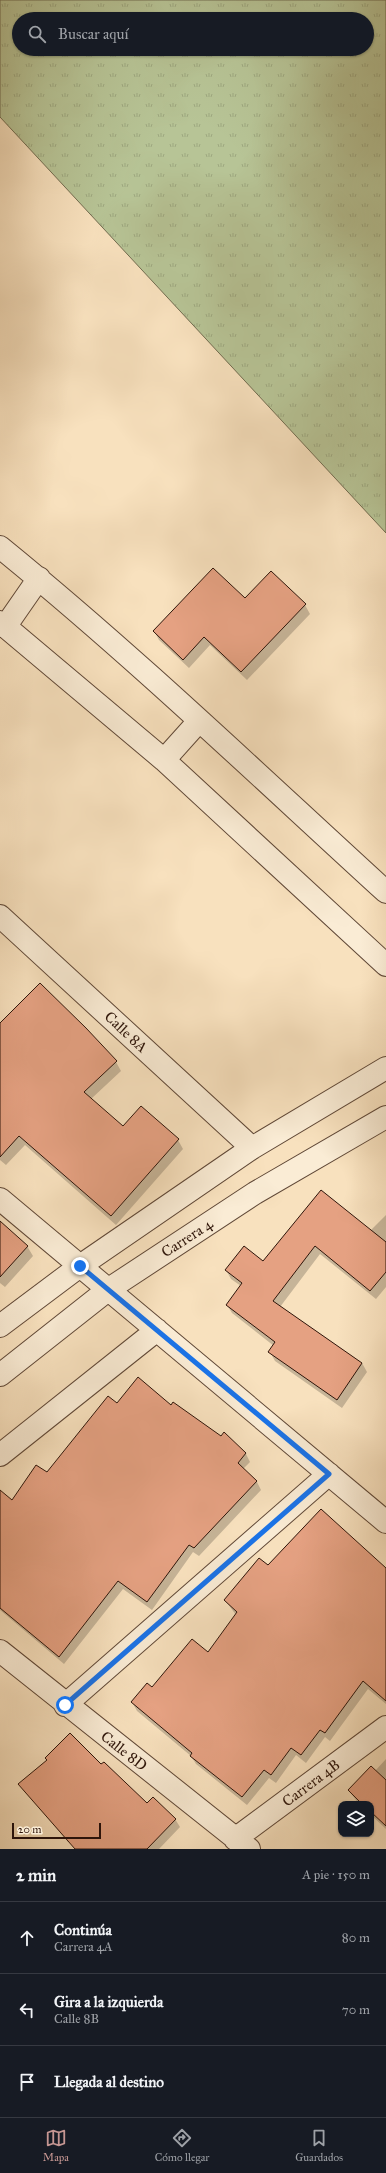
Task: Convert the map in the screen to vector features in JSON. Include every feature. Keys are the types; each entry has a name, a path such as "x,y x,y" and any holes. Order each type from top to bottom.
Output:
{"street":[{"path":"0,547 39,578 199,721 386,892"},
{"path":"39,578 2,625 164,760 386,966"},
{"path":"164,760 199,721"},
{"name":"Calle 8A","path":"0,916 252,1148"},
{"path":"0,1326 80,1266 252,1148 386,1068"},
{"name":"Carrera 4","path":"0,1375 109,1289 255,1193 386,1117"},
{"path":"0,1199 386,1522"},
{"path":"0,1455 157,1330"},
{"path":"65,1705 329,1474"},
{"name":"Calle 8D","path":"0,1651 65,1705 242,1844"},
{"name":"Carrera 4B","path":"242,1844 386,1727"}],"green space":[{"path":"0,0 386,0 386,533 0,117"}],"building":[{"path":"213,568 245,598 271,571 306,604 241,672 204,637 183,660 153,631"},
{"path":"40,983 117,1061 84,1092 123,1126 141,1106 179,1139 111,1216 19,1136 0,1157 0,1023"},
{"path":"321,1190 386,1242 386,1272 370,1291 315,1246 273,1301 362,1363 337,1400 268,1352 275,1342 226,1305 242,1283 225,1270 244,1246 263,1261"},
{"path":"0,1221 28,1246 0,1277"},
{"path":"138,1377 171,1405 173,1402 221,1436 224,1432 246,1453 238,1463 257,1481 194,1548 189,1545 147,1602 118,1581 59,1657 0,1608 0,1490 12,1500 36,1465 47,1472 108,1396 117,1403"},
{"path":"321,1509 386,1568 386,1701 363,1681 325,1733 320,1730 301,1755 291,1748 271,1775 264,1770 242,1797 190,1756 192,1753 131,1702 147,1683 152,1687 192,1639 208,1652 237,1612 224,1600 259,1558 268,1565"},
{"path":"70,1733 101,1764 104,1762 147,1803 153,1797 176,1819 147,1849 75,1849 18,1784 47,1760 45,1758"},
{"path":"371,1766 386,1780 386,1826 374,1815 374,1801 359,1801 348,1790"}],"route":[{"path":"65,1705 329,1474 80,1266"}]}
